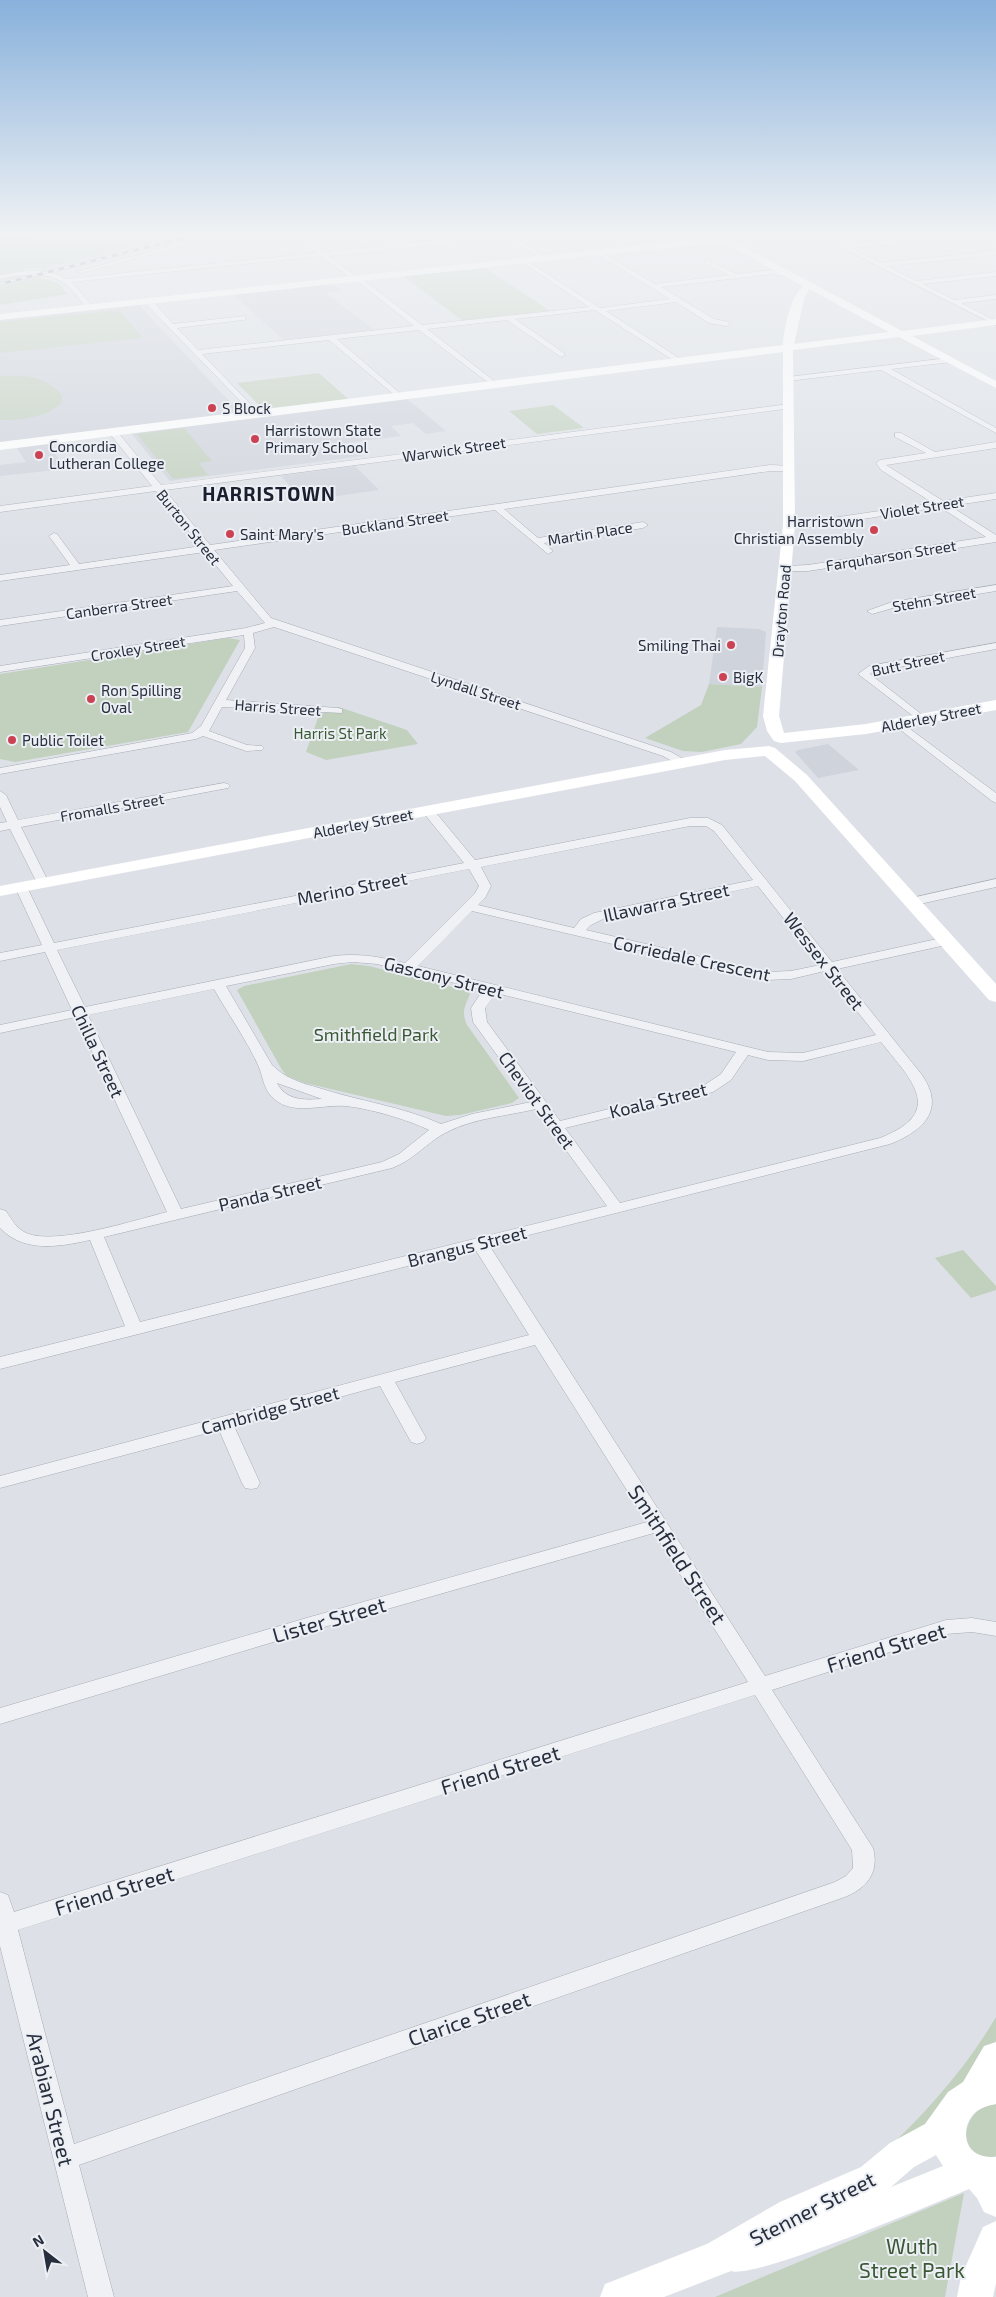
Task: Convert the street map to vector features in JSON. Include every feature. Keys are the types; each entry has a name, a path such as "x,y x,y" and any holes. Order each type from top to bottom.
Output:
{"street":[{"path":"187,341 256,414"},
{"path":"197,352 293,341"},
{"path":"335,341 399,397"},
{"path":"439,341 494,385"},
{"path":"543,341 562,354"},
{"path":"647,341 679,362"},
{"name":"Drayton Road","path":"790,341 788,348 789,525 772,716 763,746 795,772"},
{"path":"0,446 842,341"},
{"path":"914,341 996,385"},
{"path":"788,379 949,360"},
{"path":"883,368 996,431"},
{"name":"Warwick Street","path":"0,509 789,406"},
{"name":"Burton Street","path":"113,432 239,588 271,622"},
{"path":"898,435 933,454"},
{"path":"996,445 880,463 884,468 996,538"},
{"name":"Buckland Street","path":"0,578 770,468 790,468"},
{"name":"Violet Street","path":"789,525 805,525 996,496"},
{"path":"496,507 548,551"},
{"name":"Martin Place","path":"536,541 643,525"},
{"path":"54,536 76,567"},
{"name":"Farquharson Street","path":"785,569 808,568 996,538"},
{"name":"Canberra Street","path":"0,623 239,588"},
{"name":"Stehn Street","path":"872,611 892,605 996,588"},
{"name":"Croxley Street","path":"0,669 247,631 271,622"},
{"name":"Lyndall Street","path":"271,622 667,754 683,763"},
{"path":"0,771 187,739 202,732 250,648 250,637 247,631"},
{"name":"Butt Street","path":"921,719 863,674 869,669 996,646"},
{"name":"Harris Street","path":"218,704 338,711"},
{"name":"Alderley Street","path":"0,891 726,755 784,742 841,736 866,729 996,705"},
{"name":"Drayton Road","path":"772,716 774,731 784,742 791,767 996,996"},
{"path":"898,723 996,799"},
{"path":"202,732 246,748 258,748"},
{"name":"Fromalls Street","path":"0,827 224,786"},
{"path":"0,795 43,883"},
{"path":"408,968 481,895 485,886 483,878 428,811"},
{"name":"Merino Street","path":"0,957 472,864 690,822 704,821"},
{"name":"Wessex Street","path":"704,821 718,828 922,1085 926,1098 924,1112"},
{"name":"Illawarra Street","path":"577,932 586,922 599,916 762,882"},
{"path":"911,902 996,883"},
{"name":"Chilla Street","path":"21,887 176,1215"},
{"name":"Corriedale Crescent","path":"469,907 759,975 791,975 946,940"},
{"name":"Gascony Street","path":"0,1029 343,959 369,959 776,1057 794,1058 885,1038"},
{"path":"218,984 266,1067 272,1087 284,1098 305,1104 350,1103 418,1119 441,1130"},
{"name":"Cheviot Street","path":"492,989 478,1006 478,1017 617,1208"},
{"name":"Koala Street","path":"556,1126 708,1089 726,1077 744,1050"},
{"name":"Panda Street","path":"0,1214 10,1230 32,1240 59,1242 388,1165 409,1156 441,1130 457,1123 540,1104"},
{"name":"Brangus Street","path":"0,1363 886,1142 911,1129 924,1112"},
{"path":"95,1234 135,1329"},
{"name":"Smithfield Street","path":"480,1243 862,1848 865,1869"},
{"name":"Cambridge Street","path":"0,1482 540,1338"},
{"path":"385,1379 417,1438"},
{"path":"224,1422 251,1483"},
{"name":"Lister Street","path":"0,1716 310,1624 659,1525"},
{"name":"Friend Street","path":"3,1913 761,1687 946,1627 972,1625 996,1628"},
{"name":"Clarice Street","path":"66,2158 842,1889 856,1882 865,1869"},
{"name":"Arabian Street","path":"3,1913 101,2297"},
{"path":"985,2091 996,2057"},
{"name":"Stenner Street","path":"618,2297 718,2258 793,2214 873,2179 902,2155 937,2136 957,2107 965,2099 985,2091"},
{"path":"950,2119 949,2144 954,2156 982,2172 996,2200"},
{"name":"Stenner Street","path":"718,2258 755,2252 982,2172"},
{"path":"975,2297 979,2277 996,2239"}],"shaded area":[{"path":"0,341 173,341 226,398 241,410 236,413 0,443"},
{"name":"Harristown State Primary School","path":"407,399 446,431 426,434 413,423 391,426 401,436 348,443 362,456 170,481 131,433"},
{"name":"Concordia Lutheran College","path":"48,444 66,469 0,476 0,465 26,462 17,448"},
{"path":"355,466 379,490 303,501 281,476"},
{"path":"717,627 759,629 766,632 762,687 709,684"},
{"path":"828,744 859,770 818,778 795,752"}],"green space":[{"path":"0,341 113,341 0,353"},
{"path":"319,373 348,399 263,409 237,383"},
{"path":"0,376 26,376 41,380 55,388 62,395 62,402 50,412 42,415 25,419 0,420"},
{"path":"553,405 584,428 537,434 509,411"},
{"path":"184,428 212,461 199,463 208,475 173,479 137,434"},
{"path":"228,638 240,640 188,732 15,762 0,759 0,674"},
{"path":"709,684 762,687 757,727 741,744 702,752 683,751 645,738 701,705"},
{"name":"Harris St Park","path":"339,707 407,730 418,744 326,760 306,752 319,715"},
{"name":"Smithfield Park","path":"351,964 369,966 468,991 470,994 464,1012 467,1025 519,1098 512,1103 460,1115 446,1116 305,1083 287,1076 237,990 244,986"},
{"path":"963,1250 996,1286 996,1290 971,1298 935,1258"},
{"path":"996,2017 996,2041 994,2045 940,2115 878,2158 942,2092 971,2056"},
{"path":"996,2104 996,2156 983,2157 974,2154 968,2146 966,2136 968,2125 973,2116 983,2108"},
{"name":"Wuth Street Park","path":"964,2193 945,2297 715,2297"}],"place":[{"name":"S Block","path":"212,408"},
{"name":"Harristown State Primary School","path":"255,439"},
{"name":"Concordia Lutheran College","path":"39,455"},
{"name":"Harristown Christian Assembly","path":"874,530"},
{"name":"Saint Mary's","path":"230,534"},
{"name":"Smiling Thai","path":"731,645"},
{"name":"BigK","path":"723,677"},
{"name":"Ron Spilling Oval","path":"91,699"},
{"name":"Public Toilet","path":"12,740"}],"district":[{"name":"HARRISTOWN","path":"269,493"}]}
